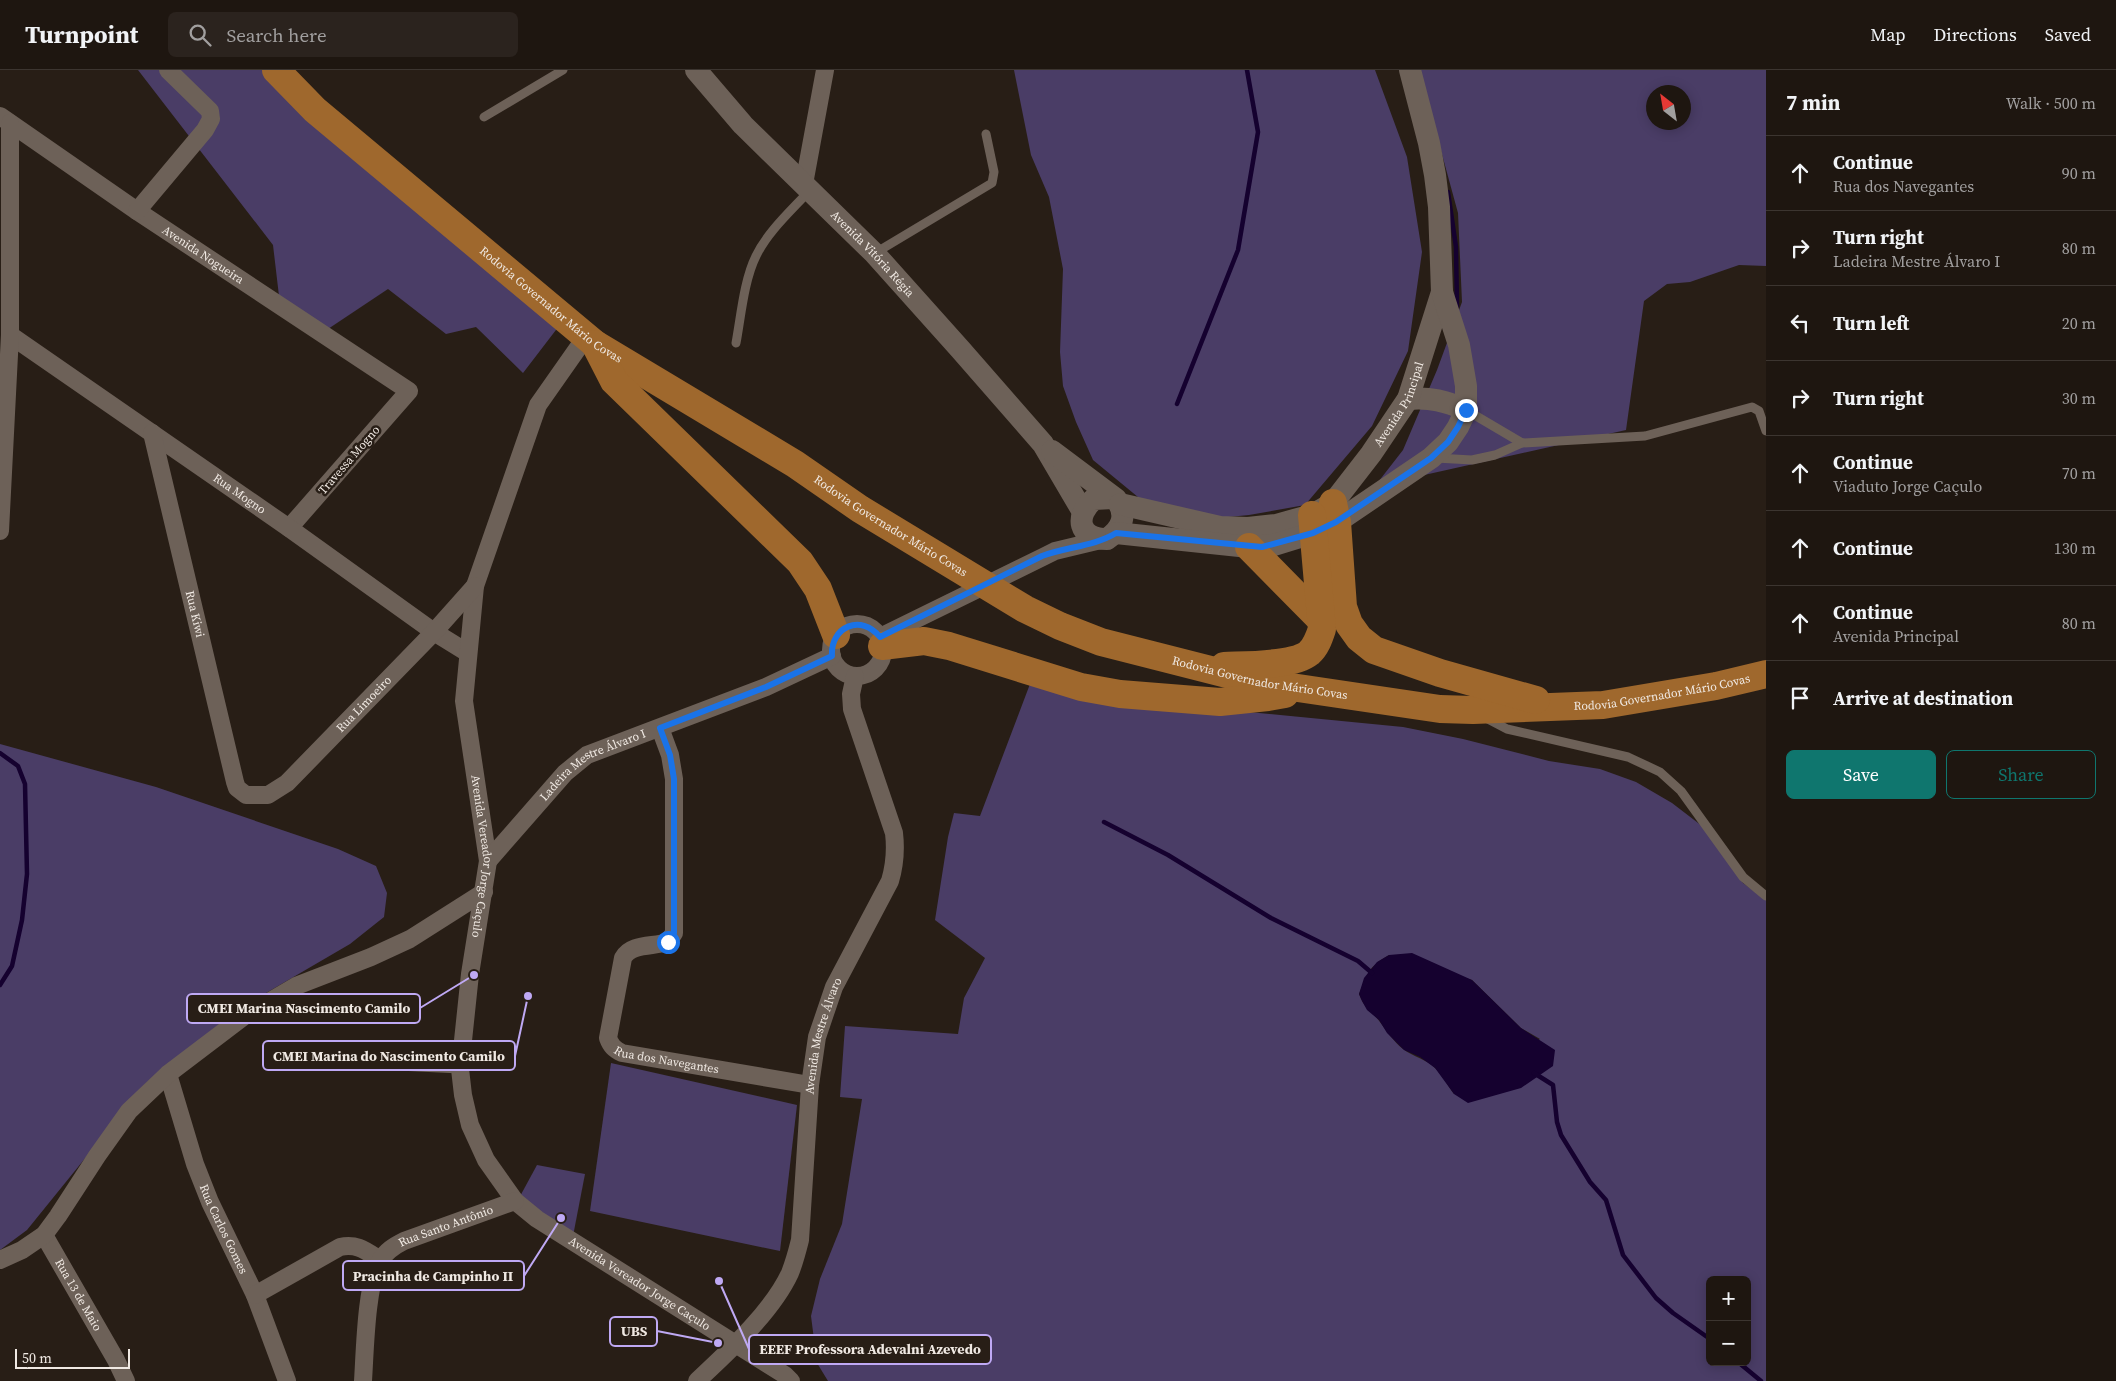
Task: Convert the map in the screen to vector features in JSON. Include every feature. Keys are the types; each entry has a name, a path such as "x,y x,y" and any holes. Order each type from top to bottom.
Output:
{"main road":[{"name":"Rodovia Governador Mário Covas","path":"276,70 315,110 590,341 795,464 860,510 1025,609 1060,626 1101,642 1200,668 1301,690 1440,709 1473,710 1612,703 1716,686 1766,674"},
{"path":"590,341 614,380 800,562 818,589 834,645"},
{"path":"1200,668 1290,661 1308,654 1317,643 1322,629 1324,518"},
{"path":"1324,518 1344,607 1349,624 1359,638 1374,650 1440,673 1559,707"},
{"path":"1249,547 1321,620"},
{"path":"881,642 924,641 949,646 1081,687 1120,694 1220,702 1268,697 1301,690"}],"street":[{"path":"137,211 205,130 211,115 210,111 168,70"},
{"name":"Avenida Vitória Régia","path":"696,70 743,125 874,253 1043,444 1116,501"},
{"path":"807,187 826,70"},
{"name":"Avenida Principal","path":"1324,518 1431,458 1448,442 1466,410 1466,386 1459,345 1442,292 1439,207 1435,175 1429,143 1410,70"},
{"path":"0,531 3,404 10,334 5,120"},
{"name":"Avenida Nogueira","path":"5,120 137,211 409,391"},
{"name":"Avenida Principal","path":"1324,518 1408,399 1442,292"},
{"name":"Rua Mogno","path":"10,334 289,528 434,632 468,653"},
{"name":"Avenida Vereador Jorge Caçulo","path":"590,341 538,405 475,586 464,701 488,861 470,974 460,1069 470,1125 486,1160 515,1201 536,1219 736,1344"},
{"name":"Travessa Mogno","path":"289,528 409,391"},
{"path":"1408,399 1433,398 1466,410"},
{"name":"Rua Kiwi","path":"152,434 235,782 241,792"},
{"name":"Avenida Vitória Régia","path":"1043,444 1082,516"},
{"path":"1049,554 1094,499 1116,501 1220,527 1248,528 1324,518"},
{"path":"881,642 914,619 1049,554 1112,536 1122,524 1123,514 1116,501"},
{"path":"1082,516 1084,529 1090,536 1112,536 1249,547 1274,545 1324,518"},
{"name":"Rua Limoeiro","path":"241,792 246,795 268,795 282,788 434,632 475,586"},
{"path":"861,625 869,628 881,642 881,660 872,672 855,676 841,671 835,664 834,645 846,627 861,625"},
{"name":"Ladeira Mestre Álvaro I","path":"488,861 558,780 587,755 614,743 660,728 766,687 834,645"},
{"name":"Avenida Mestre Álvaro","path":"697,1381 736,1344 780,1291 795,1260 800,1240 810,1085 817,1037 824,1011 834,987 890,881 894,865 894,833 852,709 851,694 855,676"},
{"name":"Rua dos Navegantes","path":"660,728 670,755 674,779 674,933 668,942 634,948 625,953 608,1038 615,1050 622,1053 810,1085"},
{"path":"0,1260 22,1250 44,1235 129,1111 168,1074 251,1012 296,986 410,939 484,892"},
{"name":"Rua Carlos Gomes","path":"168,1074 195,1164 210,1202 255,1295 287,1381"},
{"name":"Rua Santo Antônio","path":"380,1260 389,1249 404,1241 515,1201"},
{"name":"Rua 13 de Maio","path":"44,1235 116,1360 126,1381"},
{"path":"255,1295 340,1247 351,1244 362,1248 380,1260 374,1273 371,1288 363,1381"},
{"path":"736,1344 785,1375 791,1381"}],"lane":[{"path":"484,117 563,70"},
{"path":"874,253 992,183 994,172 986,134"},
{"path":"736,343 750,271 756,257 763,244 807,187"},
{"path":"1431,458 1472,460 1494,455 1522,443 1645,436 1752,407 1759,411 1766,431"},
{"path":"1466,410 1522,443"},
{"path":"1473,710 1507,729 1628,757 1660,772 1680,791 1743,877 1766,896"},
{"path":"316,1062 460,1069"}],"shaded area":[{"path":"138,70 262,70 288,97 559,326 523,373 476,327 446,334 388,289 325,331 279,296 273,245"},
{"path":"1014,70 1375,70 1407,157 1422,252 1408,351 1372,426 1305,505 1249,515 1208,519 1144,502 1093,460 1063,386 1060,352 1063,269 1049,197 1031,155"},
{"path":"1419,70 1766,70 1766,266 1739,265 1690,282 1667,284 1644,301 1626,430 1375,486 1403,450 1437,370 1462,302 1458,213"},
{"path":"1030,684 1135,701 1403,727 1463,739 1549,761 1600,769 1636,782 1672,803 1702,826 1743,883 1766,900 1766,1381 828,1381 817,1363 811,1316 820,1279 842,1224 862,1099 840,1097 845,1026 958,1034 964,998 985,958 935,920 948,837 954,813 980,816","holes":["1389,955 1472,980 1521,1028 1540,1039 1454,1094 1441,1075 1432,1066 1407,1052 1396,1043 1366,1007 1359,994 1373,967"]},
{"path":"0,744 156,787 338,849 376,866 387,893 384,917 350,944 237,1010 146,1083 27,1230 0,1250"},
{"path":"1412,953 1472,980 1521,1028 1555,1050 1553,1066 1521,1088 1468,1103 1454,1094 1435,1068 1420,1057 1404,1050 1387,1033 1379,1020 1367,1010 1359,994 1364,978 1377,962 1389,955"},
{"path":"611,1063 797,1105 780,1251 590,1211"},
{"path":"537,1165 585,1174 573,1236 518,1200"}],"waterway":[{"path":"1177,404 1238,250 1258,132 1247,70"},
{"path":"1448,192 1456,247 1457,307"},
{"path":"0,753 18,766 25,784 27,874 22,920 12,966 0,985"},
{"path":"1104,822 1168,855 1271,918 1358,961 1372,973"},
{"path":"1534,1073 1553,1085 1557,1122 1561,1135 1590,1182 1606,1200 1623,1255 1656,1298 1673,1313 1706,1336"},
{"path":"1743,1366 1761,1381"}],"place":[{"name":"CMEI Marina Nascimento Camilo","path":"474,975"},
{"name":"CMEI Marina do Nascimento Camilo","path":"528,996"},
{"name":"Pracinha de Campinho II","path":"561,1218"},
{"name":"EEEF Professora Adevalni Azevedo","path":"719,1281"},
{"name":"UBS","path":"718,1343"}],"route":[{"path":"668,942 674,933 674,779 670,755 660,728 766,687 832,656 832,642 836,635 846,627 855,624 861,625 869,628 880,637 901,625 1055,551 1107,539 1116,533 1249,547 1274,545 1313,533 1336,522 1390,488 1431,458 1448,442 1466,410"}]}
